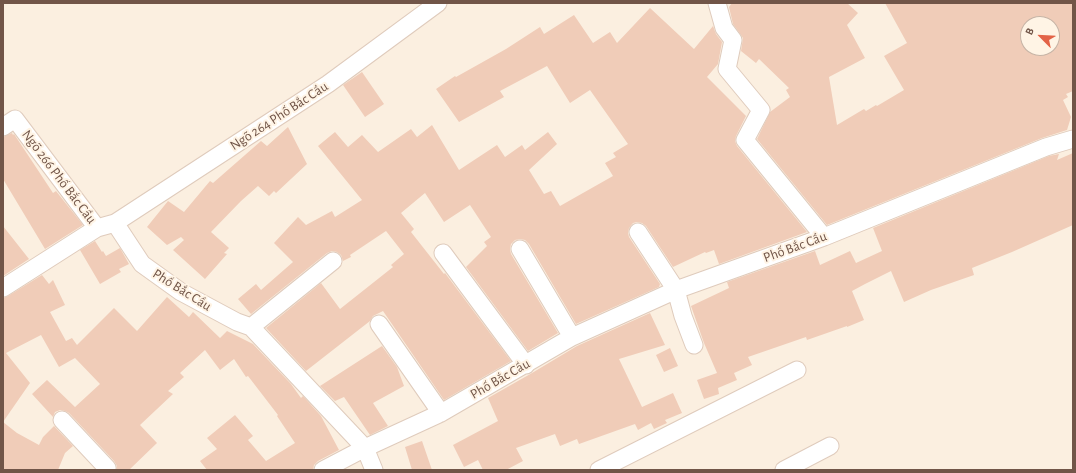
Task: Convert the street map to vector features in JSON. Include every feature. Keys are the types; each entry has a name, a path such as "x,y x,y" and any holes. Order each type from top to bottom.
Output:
{"street":[{"name":"Ngõ 264 Phố Bắc Cầu","path":"115,223 328,84 438,3"},
{"path":"717,3 724,28 733,40 727,69 761,110 745,140 824,237"},
{"name":"Ngõ 266 Phố Bắc Cầu","path":"3,127 15,119 97,228"},
{"name":"Phố Bắc Cầu","path":"115,223 142,264 181,292 237,322 251,327 365,448 441,413 572,337 676,290 824,237 1046,146 1073,138"},
{"path":"3,288 97,228 115,223"},
{"path":"638,232 676,290 683,316 694,345"},
{"path":"520,249 572,337"},
{"path":"443,253 526,365"},
{"path":"251,327 333,261"},
{"path":"379,324 441,413"},
{"path":"599,470 797,370"},
{"path":"62,420 106,468 106,470"},
{"path":"784,470 830,446"},
{"path":"323,470 365,448 374,470"}],"building":[{"path":"732,3 847,3 858,13 847,25 865,58 829,77 837,125 864,109 866,111 876,105 877,106 904,90 884,56 907,43 885,3 1073,3 1073,91 1066,94 1068,97 1063,100 1071,117 1067,130 1042,138 827,225 757,139 770,112 790,97 786,90 789,88 759,59 756,63 741,51 743,38 733,24 729,7"},
{"path":"650,8 694,49 713,26 716,34 722,42 718,64 707,77 746,116 736,136 735,141 737,146 807,232 719,264 714,250 705,252 673,267 646,226 642,223 633,223 629,228 629,237 660,284 659,287 576,324 529,244 525,240 515,240 511,244 511,254 558,333 528,351 466,267 487,246 484,242 491,237 470,205 444,222 425,193 401,213 414,229 411,232 444,274 445,273 511,361 444,400 383,311 373,316 370,321 306,371 266,328 321,283 340,309 393,267 391,265 404,254 386,231 350,255 351,257 343,261 341,255 337,252 332,251 327,253 251,314 238,299 256,284 261,290 293,262 274,243 298,217 306,225 332,211 335,217 362,200 318,146 335,132 348,147 362,135 378,152 411,129 417,137 432,125 459,170 497,145 505,157 522,145 525,150 548,132 557,144 529,170 544,194 551,191 560,206 613,176 605,163 616,157 613,153 628,144 590,90 570,103 547,66 500,91 504,97 459,122 436,89 455,76 456,77 506,49 540,27 544,34 574,15 593,43 610,32 617,43"},
{"path":"362,72 384,104 365,117 343,85"},
{"path":"288,127 307,164 276,193 274,191 269,196 258,186 211,232 229,248 224,253 227,254 205,279 173,250 184,240 181,237 167,245 147,227 168,201 184,212 210,181 213,183 261,141 267,146"},
{"path":"12,133 53,193 56,191 83,225 45,249 3,179 3,137"},
{"path":"1073,153 1073,225 972,268 974,275 931,290 904,302 891,271 852,291 864,320 807,340 806,337 748,357 752,365 734,373 737,380 718,388 719,394 704,399 697,380 717,373 704,343 691,306 729,288 727,282 815,251 820,265 850,251 856,263 882,251 873,228 1049,156 1059,154 1057,160"},
{"path":"3,226 29,259 3,276"},
{"path":"95,241 106,256 120,248 129,264 119,269 121,272 100,284 80,250"},
{"path":"42,275 49,284 53,280 65,305 50,312 66,341 72,338 77,345 114,308 137,331 167,297 189,317 193,312 220,338 227,331 253,344 291,384 301,398 303,396 321,416 339,450 318,461 314,465 313,470 207,470 200,461 217,449 207,438 235,415 253,436 248,440 266,461 295,443 277,416 278,415 248,376 246,377 234,359 220,370 205,350 180,373 184,377 168,391 173,394 140,425 157,443 129,470 116,470 117,466 114,461 69,413 60,410 55,412 53,417 32,394 47,380 75,407 100,384 75,358 59,367 41,335 6,353 30,383 3,422 3,298"},
{"path":"650,313 665,345 619,359 642,407 673,393 682,413 665,420 667,423 654,429 651,423 638,430 635,424 579,444 577,439 560,446 555,434 516,448 523,461 506,470 483,470 478,460 464,467 453,445 498,421 488,398 577,346"},
{"path":"382,346 397,367 404,386 373,403 388,426 370,435 344,397 335,401 320,386"},
{"path":"670,348 678,366 664,372 656,355"},
{"path":"3,422 17,433 39,445 43,437 54,426 73,446 65,453 58,470 3,470"},
{"path":"422,441 432,470 412,470 405,447"}]}
